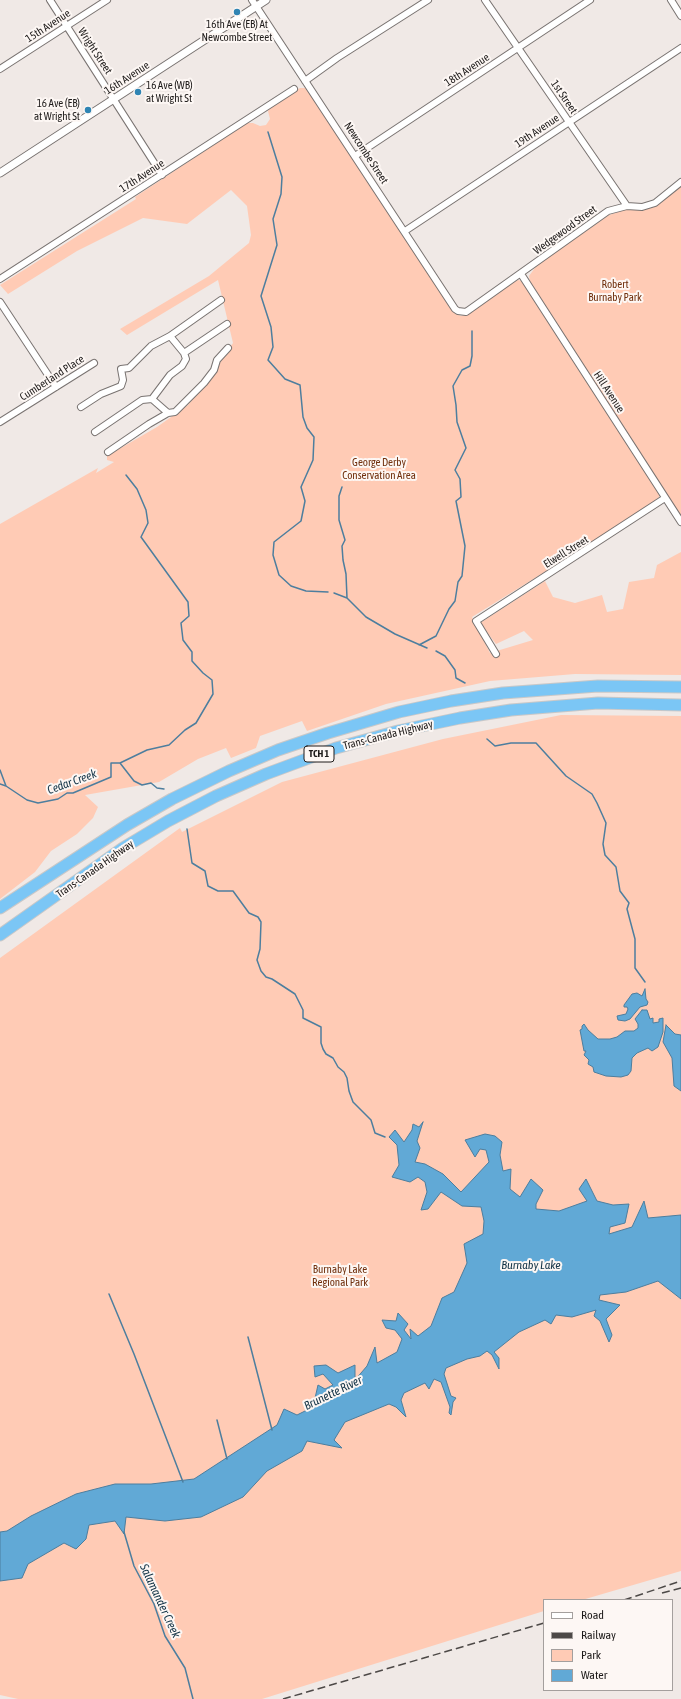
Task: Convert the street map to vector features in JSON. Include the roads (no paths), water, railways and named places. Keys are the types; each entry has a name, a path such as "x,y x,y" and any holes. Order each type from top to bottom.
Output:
{"highway":[{"name":"Trans-Canada Highway","path":"1,906 159,806 229,771 278,750 328,733 399,712 451,701 503,693 598,686 681,687"},
{"name":"Trans-Canada Highway","path":"0,936 123,848 168,821 216,796 266,774 336,748 398,731 460,718 511,710 598,703 681,704"}],"street":[{"name":"Wright Street","path":"50,0 162,174"},
{"name":"15th Avenue","path":"0,69 107,0"},
{"name":"Newcombe Street","path":"252,0 455,309 466,312"},
{"name":"16th Avenue","path":"0,173 266,0"},
{"path":"305,81 337,58 428,0"},
{"name":"1st Street","path":"486,0 626,206"},
{"name":"18th Avenue","path":"355,156 590,0"},
{"path":"671,0 681,16"},
{"name":"19th Avenue","path":"405,231 681,48"},
{"name":"17th Avenue","path":"0,279 294,89"},
{"name":"Wedgewood Street","path":"466,312 608,211 626,206 642,206 655,202 681,182"},
{"name":"Hill Avenue","path":"521,274 681,522"},
{"path":"81,407 101,394 121,386 123,380 121,369 129,368 151,346 170,336 221,300"},
{"path":"0,302 56,387"},
{"path":"184,353 227,324"},
{"path":"152,399 170,375 182,366 186,359 184,353 170,336"},
{"path":"108,452 168,413 175,412 204,383 214,370 217,360 228,348"},
{"name":"Cumberland Place","path":"0,422 94,363"},
{"path":"95,432 142,400 152,399 168,413"},
{"name":"Elwell Street","path":"496,654 476,621 665,498"}],"water":[{"path":"645,989 646,999 648,1002 647,1005 640,1007 630,1019 625,1021 618,1020 617,1016 626,1014 628,1009 627,1007 624,1007 624,1005 632,994 637,993 642,996"},
{"path":"642,1010 647,1010 650,1019 653,1018 653,1023 659,1022 659,1019 663,1018 663,1032 658,1047 652,1051 648,1048 637,1053 632,1058 631,1071 628,1075 621,1077 606,1076 594,1072 593,1067 588,1064 589,1060 584,1055 586,1051 584,1051 580,1030 582,1029 582,1026 584,1024 598,1039 610,1039 617,1037 625,1031 634,1031 638,1028 638,1024 635,1019"},
{"path":"666,1025 675,1034 681,1035 681,1091 674,1086 672,1058 663,1042"},
{"name":"Burnaby Lake","path":"423,1122 417,1141 420,1148 415,1162 425,1164 443,1174 461,1192 489,1162 486,1150 480,1149 475,1157 465,1140 485,1134 495,1136 502,1142 500,1155 503,1171 511,1169 510,1189 520,1197 531,1179 543,1190 536,1204 536,1209 559,1211 587,1201 579,1189 586,1179 597,1201 613,1205 629,1204 625,1223 610,1227 609,1234 632,1227 644,1201 648,1218 681,1215 681,1299 658,1281 626,1292 600,1295 599,1300 620,1305 606,1319 612,1335 609,1342 600,1321 594,1316 596,1310 572,1317 556,1315 551,1324 545,1320 519,1332 494,1352 499,1358 499,1369 492,1355 487,1351 480,1356 467,1359 446,1368 444,1374 451,1396 456,1398 453,1402 451,1415 449,1413 450,1407 441,1382 434,1379 429,1389 425,1383 404,1393 401,1400 406,1417 396,1407 389,1404 345,1422 334,1440 342,1448 307,1441 302,1451 267,1471 243,1497 201,1517 165,1521 126,1517 124,1534 115,1521 89,1525 86,1539 76,1549 64,1543 28,1564 22,1578 0,1581 0,1532 7,1531 31,1516 76,1494 115,1484 151,1484 194,1479 277,1425 284,1409 297,1415 313,1407 318,1385 325,1389 333,1385 323,1374 315,1377 314,1366 326,1365 338,1373 355,1365 355,1380 367,1366 375,1347 377,1363 397,1352 402,1339 395,1330 386,1328 382,1320 396,1321 398,1313 408,1324 404,1330 411,1339 410,1329 418,1336 431,1326 442,1298 454,1292 467,1263 464,1244 483,1234 484,1221 481,1207 462,1206 441,1192 428,1209 421,1210 427,1192 425,1182 418,1177 410,1182 392,1177 399,1165 397,1145 389,1137 395,1130 404,1142 412,1130 413,1124 419,1127"}],"waterway":[{"path":"268,132 282,177 281,194 273,219 277,245 261,296 271,327 273,347 268,360 285,379 300,385 303,417 307,428 314,437 313,460 301,487 305,501 301,521 274,542 273,555 279,575 291,586 306,591 328,592"},
{"path":"419,645 436,636 449,609 455,601 458,582 462,576 465,546 456,501 461,497 460,479 455,470 466,448 457,422 453,386 462,370 470,366 472,356 472,331"},
{"path":"120,763 147,750 169,745 185,730 196,723 213,694 212,680 192,661 192,652 183,640 181,623 189,616 188,602 141,537 148,523 146,510 137,489 126,475"},
{"path":"342,487 339,496 339,520 345,540 342,546 346,574 347,598"},
{"path":"334,593 347,598 366,617 395,634 427,648"},
{"path":"436,651 445,656 455,670 456,678 465,683"},
{"path":"487,739 495,746 511,743 536,743 566,776 592,794 606,823 603,844 605,855 616,867 620,891 629,903 627,909 635,939 635,968 645,982"},
{"name":"Cedar Creek","path":"0,770 6,786 27,800 38,803 58,799 67,793 73,793 111,777 111,763 120,763 134,781 142,785 151,783 157,788 164,789"},
{"name":"Cedar Creek","path":"0,784 6,786"},
{"name":"Cedar Creek","path":"187,829 192,863 205,871 208,886 218,891 233,891 249,913 258,917 261,922 260,949 257,960 261,971 266,977 272,979 295,994 303,1010 303,1018 321,1027 321,1043 323,1049 326,1054 333,1058 338,1067 344,1072 353,1102 371,1120 375,1133 385,1137"},
{"path":"109,1294 134,1354 183,1482"},
{"path":"248,1337 272,1430"},
{"path":"217,1420 227,1459"},
{"name":"Salamander Creek","path":"124,1532 134,1566 154,1604 165,1636 185,1668 193,1699"}],"railway":[{"path":"627,1599 681,1581"},
{"path":"662,1593 681,1588"},
{"path":"283,1699 543,1623"}],"place":[{"name":"16th Ave (EB) At Newcombe Street","path":"237,12"},
{"name":"16 Ave (WB) at Wright St","path":"138,92"},
{"name":"16 Ave (EB) at Wright St","path":"88,110"}],"park label":[{"name":"Robert Burnaby Park","path":"615,291"},
{"name":"George Derby Conservation Area","path":"379,469"},
{"name":"Burnaby Lake Regional Park","path":"340,1276"}],"water label":[{"name":"Brunette River","path":"333,1393"}]}
